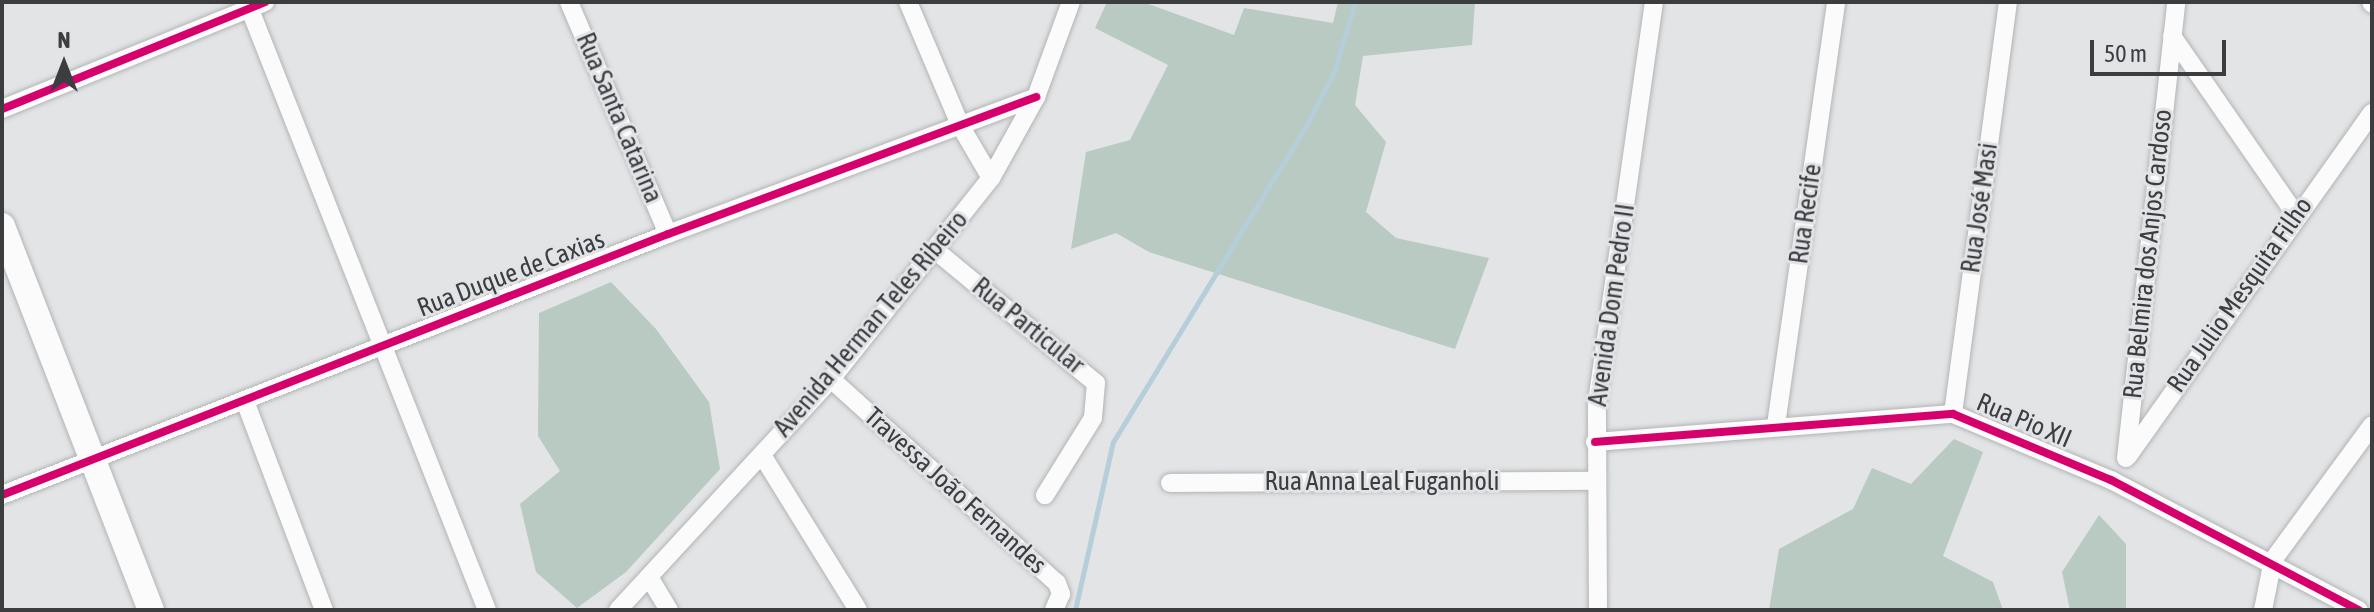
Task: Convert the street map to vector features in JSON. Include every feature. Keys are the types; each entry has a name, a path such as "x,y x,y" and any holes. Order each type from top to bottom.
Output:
{"street":[{"name":"Rua Santa Catarina","path":"569,2 668,234"},
{"path":"908,2 961,127 991,178"},
{"name":"Avenida Herman Teles Ribeiro","path":"618,610 831,379 991,178 1036,97 1071,2"},
{"name":"Avenida Dom Pedro II","path":"1598,610 1595,442 1610,298 1654,2"},
{"name":"Rua Recife","path":"1776,425 1836,2"},
{"name":"Rua José Masi","path":"1953,414 2008,2"},
{"name":"Rua Belmira dos Anjos Cardoso","path":"2126,458 2176,2"},
{"path":"2,109 254,4 487,610"},
{"path":"2172,36 2296,215"},
{"name":"Rua Duque de Caxias","path":"2,495 668,234 1036,97"},
{"name":"Rua Julio Mesquita Filho","path":"2111,480 2296,215 2372,113"},
{"path":"2,226 151,610"},
{"name":"Rua Particular","path":"935,250 1096,383 1093,418 1045,495"},
{"name":"Travessa João Fernandes","path":"831,379 1057,583 1061,594 1054,610"},
{"path":"245,401 324,610"},
{"name":"Rua Pio XII","path":"1595,442 1776,425 1953,414 2111,480 2273,560 2359,610"},
{"path":"2263,610 2273,560 2372,425"},
{"path":"762,455 858,610"},
{"name":"Rua Anna Leal Fuganholi","path":"1170,483 1594,481"},
{"path":"649,577 669,610"}],"green space":[{"path":"1107,2 1143,2 1234,35 1244,8 1333,23 1338,2 1475,2 1472,45 1363,56 1355,105 1386,142 1366,212 1396,238 1489,258 1455,349 1149,252 1116,233 1071,249 1086,152 1130,140 1168,65 1095,28"},
{"path":"611,282 656,329 709,402 720,469 626,572 577,608 536,572 520,504 560,471 538,436 539,313"},
{"path":"1954,439 1983,452 1943,556 1993,582 2003,610 1769,610 1779,549 1853,509 1872,468 1911,484"},
{"path":"2099,515 2126,544 2126,610 2070,610 2062,572"}],"waterway":[{"path":"1075,610 1113,442 1307,124 1334,72 1355,2"}],"cycle path":[{"path":"2,109 265,2"},
{"path":"2,495 668,234 1036,97"},
{"path":"1595,442 1953,414 2111,480 2359,610"}]}
